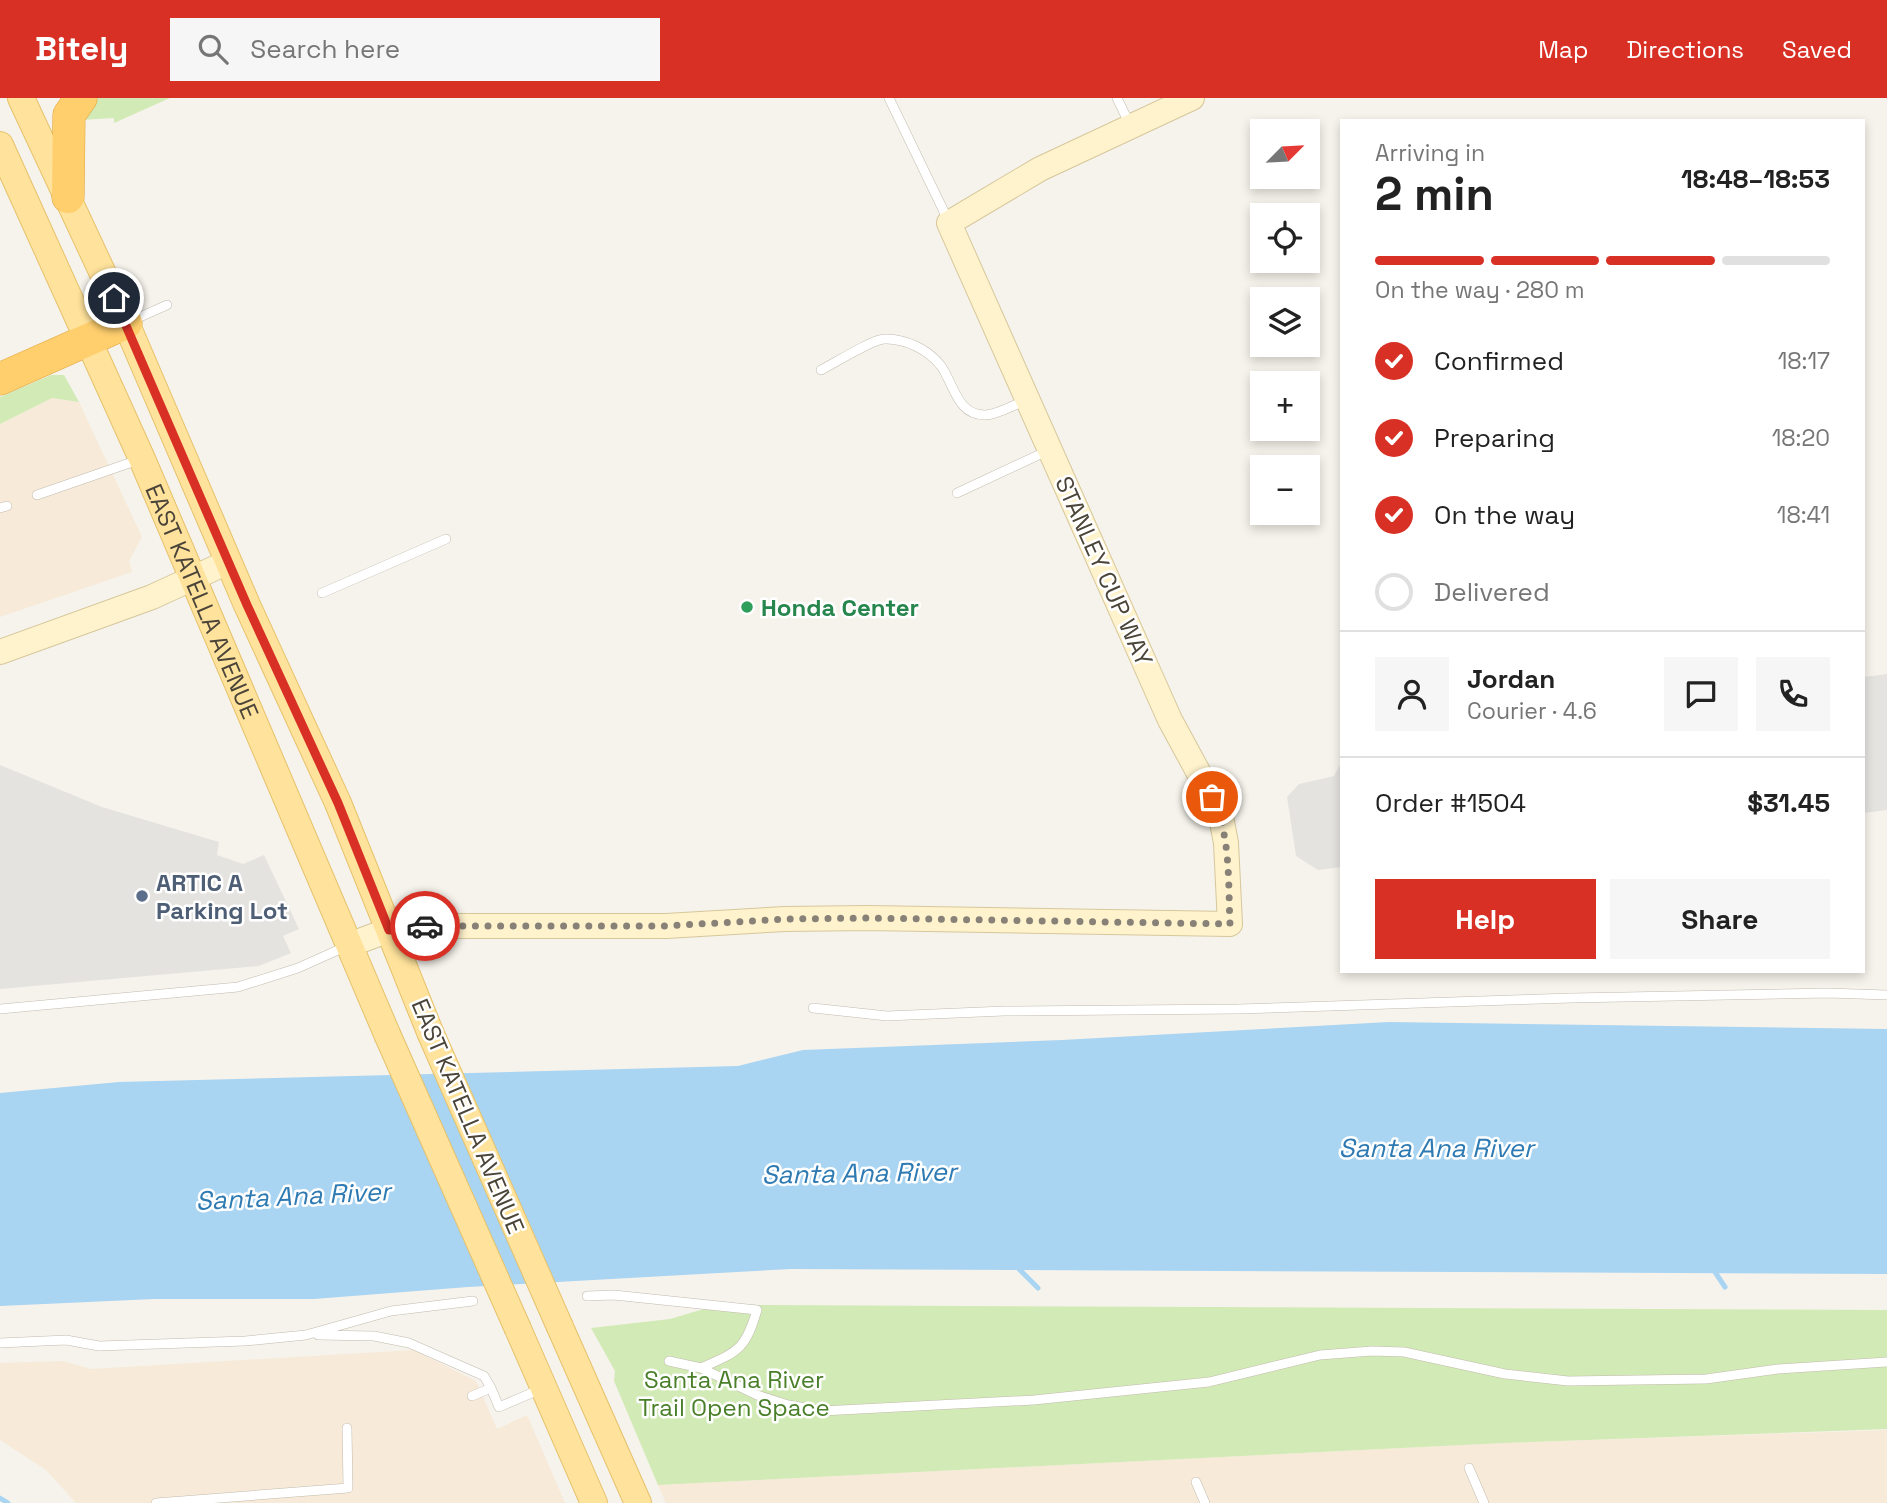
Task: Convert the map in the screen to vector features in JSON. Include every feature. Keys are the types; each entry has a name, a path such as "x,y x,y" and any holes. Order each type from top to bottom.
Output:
{"highway":[{"path":"68,197 69,115 81,98"},
{"path":"0,379 126,323"}],"main road":[{"name":"EAST KATELLA AVENUE","path":"21,98 126,323 228,562 338,803 430,1032 638,1503"},
{"path":"949,223 1040,169 1192,98"},
{"name":"EAST KATELLA AVENUE","path":"0,145 90,339 387,1034 594,1503"},
{"name":"STANLEY CUP WAY","path":"389,930 426,926 666,926 785,919 868,918 1230,924 1226,844 1220,812 1170,720 949,223"},
{"path":"0,652 141,601 228,562"},
{"path":"349,945 389,930"}],"lane":[{"path":"889,98 949,223"},
{"path":"1117,98 1130,126"},
{"path":"126,323 167,305"},
{"path":"821,370 882,339 905,341 921,349 940,366 960,403 972,412 987,415 1027,400"},
{"path":"957,493 1050,449"},
{"path":"37,495 142,458"},
{"path":"322,593 446,538"},
{"path":"0,1009 238,987 298,968 349,945"},
{"path":"813,1008 887,1016 1004,1011 1238,1009 1572,998 1828,993 1887,995"},
{"path":"587,1296 614,1295 757,1310 749,1336 734,1354 701,1368"},
{"path":"306,1335 391,1311 473,1301"},
{"path":"0,1342 66,1340 99,1346 246,1341 306,1335 374,1336 409,1343 484,1376 499,1407 542,1389"},
{"path":"669,1361 701,1368 757,1395 788,1405 822,1411 1034,1400 1209,1382 1320,1354 1404,1352 1506,1374 1568,1381 1706,1379 1778,1369 1887,1362"},
{"path":"472,1396 491,1388"},
{"path":"156,1503 212,1501 348,1488 347,1428"},
{"path":"1469,1468 1485,1503"},
{"path":"1196,1482 1205,1503"}],"shaded area":[{"path":"52,398 79,402 142,537 129,561 132,572 0,617 0,424"},
{"path":"1887,674 1887,810 1865,813 1865,677"},
{"name":"ARTIC A Parking Lot","path":"0,765 102,807 219,842 217,855 243,864 264,855 299,929 283,936 291,953 259,966 0,989"},
{"path":"1340,765 1340,867 1318,870 1296,856 1287,797 1299,784 1334,776"},
{"path":"414,1350 476,1381 497,1429 527,1415 565,1503 76,1503 46,1470 0,1440 0,1363 63,1361 91,1369"},
{"path":"1887,1430 1887,1503 666,1503 658,1485 1503,1443"}],"green space":[{"path":"96,98 170,98 114,123 114,118 80,120"},
{"path":"51,375 64,375 79,402 52,398 0,424 0,397"},
{"name":"Santa Ana River Trail Open Space","path":"724,1303 1887,1310 1887,1429 1503,1443 658,1485 614,1381 615,1371 591,1328 670,1319"}],"water":[{"name":"Santa Ana River","path":"1389,1022 1887,1029 1887,1274 791,1269 468,1287 314,1299 154,1299 0,1306 0,1093 119,1082 738,1066 803,1050 1062,1040"}],"waterway":[{"path":"1017,1267 1038,1288"},
{"path":"1713,1269 1725,1287"},
{"path":"0,1498 8,1503"}],"way so far":[{"path":"425,926 666,926 785,919 868,918 1230,924 1226,844 1220,812 1212,797"}],"place":[{"name":"Honda Center","path":"747,607"},
{"name":"ARTIC A Parking Lot","path":"142,896"}],"route":[{"path":"114,298 247,605 338,803 389,930 425,926"}]}
